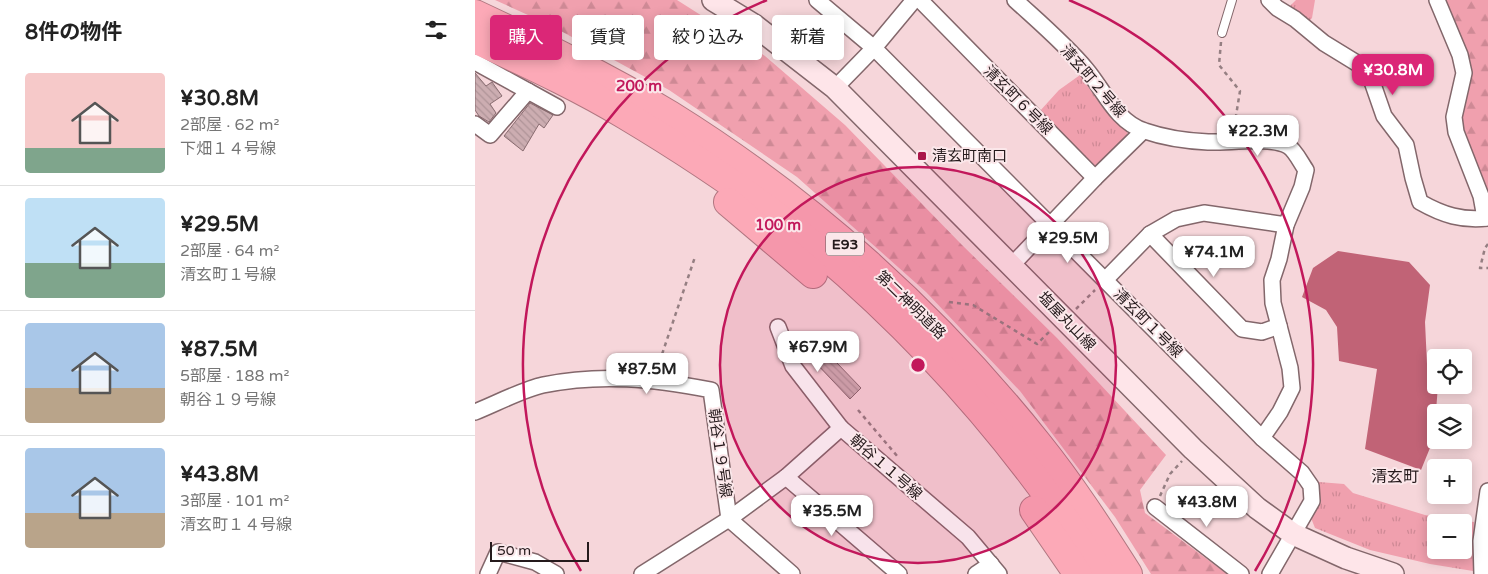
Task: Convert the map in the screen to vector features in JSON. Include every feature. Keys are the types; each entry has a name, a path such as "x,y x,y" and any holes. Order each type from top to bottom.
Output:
{"highway":[{"name":"第二神明道路","path":"475,14 579,64 669,115 756,174 836,236 879,273 923,316 1002,401 1039,445 1128,574"},
{"name":"第二神明道路","path":"475,39 522,61 623,114 680,149 773,214 817,248 899,323 940,365 988,420 1051,499 1101,574"},
{"path":"522,61 608,115 689,170 813,274"},
{"path":"1034,510 1078,574"}],"street":[{"name":"塩屋丸山線","path":"713,0 754,25 835,88 1193,449 1257,508 1293,534 1346,558 1393,574"},
{"name":"清玄町１号線","path":"817,0 874,48 1262,438 1302,473 1311,486 1312,500 1270,574"},
{"path":"835,88 874,48 914,0"},
{"name":"清玄町６号線","path":"920,0 1095,178"},
{"name":"清玄町２号線","path":"1015,0 1086,69 1111,106 1130,123 1143,131 1180,140 1209,142 1270,141 1288,146 1306,170 1302,187 1286,225 1279,259 1272,280 1273,303 1293,388 1280,412 1262,438"},
{"path":"1269,0 1324,43 1368,70 1384,116 1406,145 1413,178 1421,202 1437,212 1468,220 1487,218 1481,196 1456,132 1454,117 1464,73 1460,55 1437,0"},
{"path":"475,62 557,107"},
{"path":"475,124 490,136 528,91"},
{"path":"1012,265 1143,131"},
{"path":"1105,280 1150,234 1176,219 1204,213 1286,225"},
{"path":"1150,234 1242,329 1262,332 1279,326"},
{"path":"778,327 793,366 841,428"},
{"name":"朝谷１９号線","path":"475,412 541,386 597,378 653,380 711,390 729,519"},
{"name":"朝谷１１号線","path":"642,574 729,519 786,477 841,428 968,538 995,569"},
{"path":"786,477 899,574"},
{"path":"1482,574 1481,541 1488,491"},
{"path":"1155,507 1241,574"},
{"path":"729,519 782,571"},
{"path":"488,574 498,552 535,562 557,574"},
{"path":"976,574 995,569"}],"lane":[{"path":"1222,33 1232,0"}],"path":[{"path":"1222,33 1219,64 1240,91 1231,142"},
{"path":"1488,244 1485,248 1480,268 1488,268"},
{"path":"653,380 695,257"},
{"path":"1076,310 1105,280"},
{"path":"949,302 973,305 1037,344 1054,327"},
{"path":"858,410 899,459"},
{"path":"1155,507 1170,474 1183,459"}],"green space":[{"path":"495,0 677,0 701,15 654,15 654,60 762,60 762,54 765,56 845,125 962,245 1057,338 1166,455 1140,490 1145,513 1227,574 1151,574 1115,517 1020,391 926,292 797,177 669,90 614,60 644,60 644,15 572,15 572,37 562,32 562,15 528,15"},
{"path":"1296,0 1315,0 1312,18 1304,27 1287,9"},
{"path":"1444,0 1488,0 1488,214 1459,119 1469,75"},
{"path":"1080,75 1107,112 1127,130 1128,137 1101,165 1092,165 1039,112 1059,90"},
{"path":"1319,482 1344,484 1353,493 1427,515 1427,559 1472,559 1472,522 1474,522 1473,571 1430,564 1370,550 1315,528 1311,518 1318,502"}],"shaded area":[{"path":"1338,251 1409,262 1430,285 1425,322 1427,394 1437,394 1437,404 1427,404 1427,449 1430,449 1421,470 1365,449 1377,369 1339,361 1337,327 1326,310 1302,297 1313,268"}],"building":[{"path":"475,73 486,86 492,82 502,96 490,104 496,113 489,122 479,116 475,110"},
{"path":"530,103 553,115 544,128 539,124 523,151 504,136"},
{"path":"812,337 861,388 850,399 814,361 803,344"}],"place":[{"name":"清玄町南口","path":"922,156"}],"district":[{"name":"清玄町","path":"1395,477"}]}
